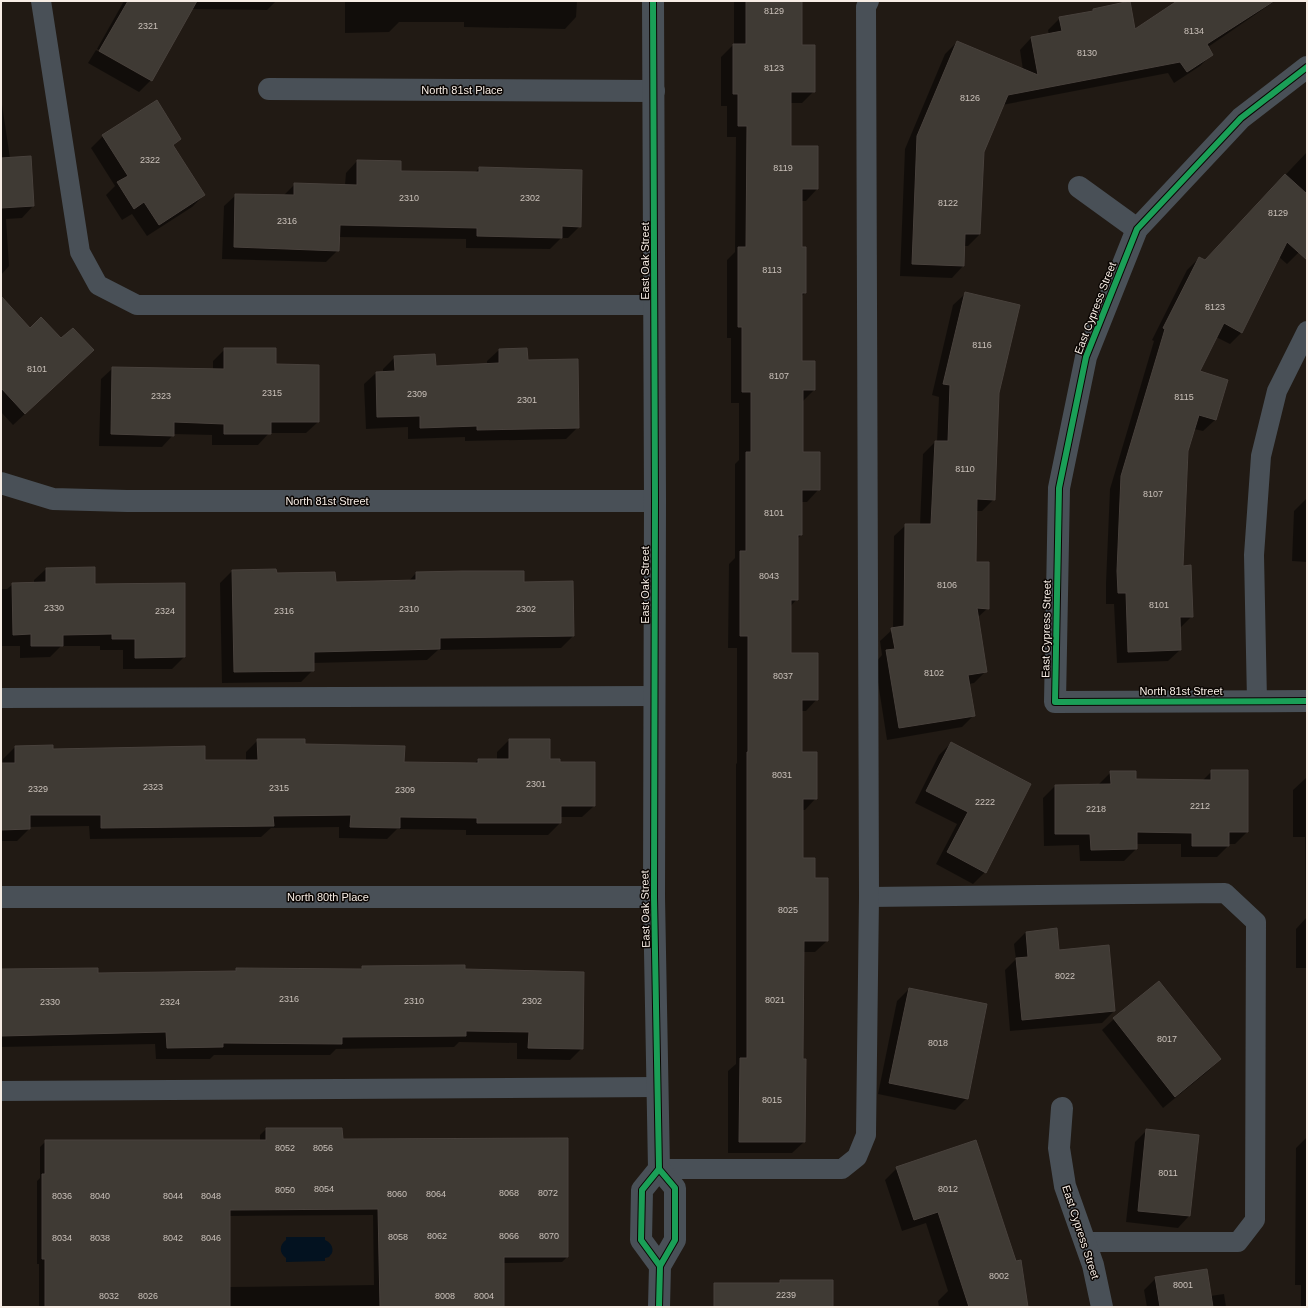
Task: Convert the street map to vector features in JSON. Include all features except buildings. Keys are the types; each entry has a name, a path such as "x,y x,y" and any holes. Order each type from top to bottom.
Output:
{"street":[{"name":"East Oak Street","path":"654,1 654,897 658,1169"},
{"name":"East Cypress Street","path":"1055,702 1059,488 1086,357 1137,229 1241,118 1307,67"},
{"name":"North 81st Place","path":"270,89 654,91"},
{"path":"1079,187 1137,229"},
{"name":"North 81st Street","path":"1,483 53,499 75,500 655,501"},
{"name":"North 81st Street","path":"1055,702 1307,701"},
{"name":"North 80th Place","path":"1,897 654,897"},
{"name":"East Cypress Street","path":"1062,1108 1059,1148 1065,1186 1093,1265 1102,1307"},
{"path":"658,1307 660,1266 675,1240 675,1188 658,1169 642,1190 641,1240 660,1266"}],"lane":[{"path":"41,1 80,252 98,285 137,306 655,306"},
{"path":"658,1169 842,1169 857,1157 866,1135 869,897 866,7 869,1"},
{"path":"1257,701 1254,555 1261,456 1277,391 1307,331"},
{"path":"1,698 654,696"},
{"path":"869,897 1225,893 1256,922 1255,1220 1238,1242 1085,1242"},
{"path":"1,1091 657,1087"}],"water":[{"path":"286,1237 325,1237 325,1240 330,1243 332,1247 332,1253 329,1257 325,1258 325,1261 286,1262 286,1258 281,1251 281,1247 286,1240"}],"cycle path":[{"path":"653,1 655,501 654,897 659,1169 642,1190 641,1240 660,1266"},
{"path":"1307,67 1241,118 1137,229 1086,357 1059,488 1055,702 1307,701"},
{"path":"659,1169 675,1188 675,1240 660,1266 659,1307"}]}
